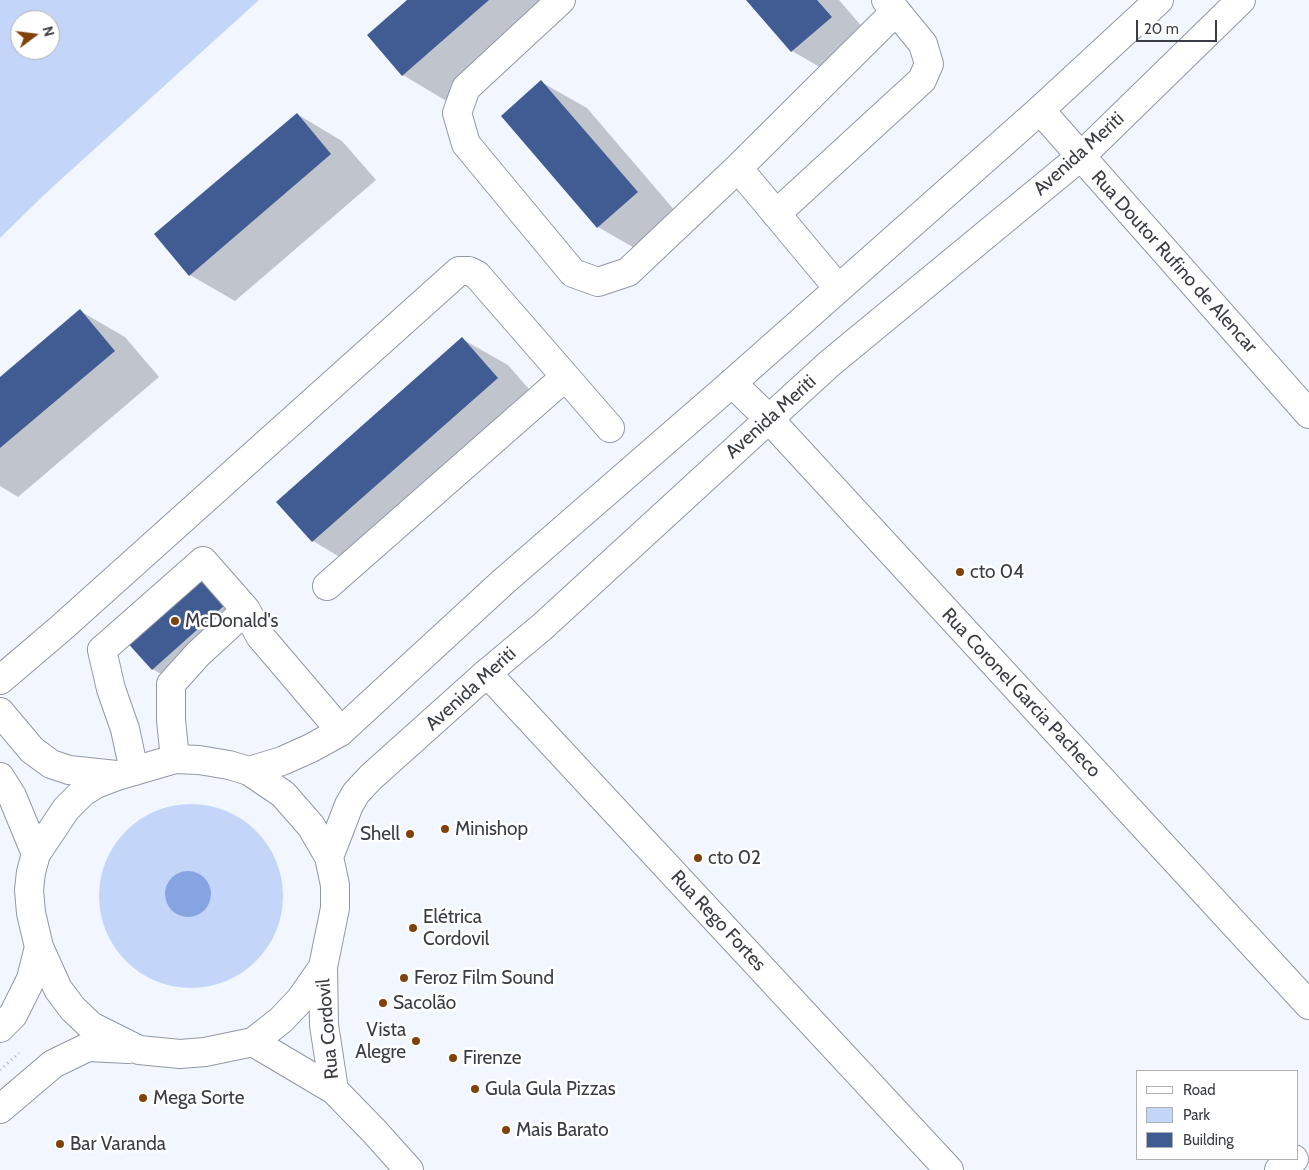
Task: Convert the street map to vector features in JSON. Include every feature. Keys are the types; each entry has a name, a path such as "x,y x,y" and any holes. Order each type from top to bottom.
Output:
{"street":[{"path":"561,0 466,88 457,113 466,144 573,273 598,282 628,272 738,168 891,5 923,44 929,64 922,80 776,214"},
{"path":"250,770 282,761 340,732 503,582 732,383 1040,110 1159,0"},
{"name":"Avenida Meriti","path":"329,857 349,805 356,793 371,777 487,673 542,627 829,364 1080,157 1241,0"},
{"name":"Rua Doutor Rufino de Alencar","path":"1040,110 1309,414"},
{"path":"738,168 838,288"},
{"path":"0,680 60,629 459,272 469,270 477,276 610,428"},
{"path":"327,586 565,377"},
{"name":"Rua Coronel Garcia Pacheco","path":"732,383 769,419 1309,1005"},
{"path":"127,773 125,729 111,689 102,650 204,561 246,610 260,636 340,732"},
{"path":"175,759 171,720 172,684 198,654 246,610"},
{"name":"Rua Rego Fortes","path":"487,673 949,1170"},
{"path":"0,712 32,750 50,764 69,770 127,773"},
{"path":"0,1110 53,1064 88,1047 180,1054 205,1052 253,1042 281,1020 300,1000 323,967 335,908 334,886 329,857 311,826 283,794 250,770 199,760 175,759 96,784 83,792 66,809 36,854 30,872 31,913 39,947 58,989 78,1014 91,1026 140,1050"},
{"path":"0,777 12,796 36,854"},
{"path":"0,1028 13,1015 31,979 39,947"},
{"name":"Rua Cordovil","path":"323,967 324,1025 334,1090"},
{"name":"Rua Cordovil","path":"253,1042 334,1090 409,1170"},
{"path":"1299,1155 1309,1147"},
{"path":"1279,1170 1293,1160"}],"path":[{"path":"0,1070 19,1053"}],"green space":[{"path":"0,0 259,0 46,193 0,238"},
{"path":"182,804 200,804 226,811 242,819 256,831 268,845 276,861 283,887 283,905 276,931 268,947 256,961 242,973 218,984 200,988 182,988 164,984 140,973 114,947 103,923 99,905 99,887 103,869 114,845 140,819 164,808"}],"water":[{"path":"193,871 205,877 210,885 210,903 205,911 197,916 183,917 171,911 166,903 165,889 171,877 179,872"}],"building":[{"path":"407,0 489,0 402,76 367,35"},
{"path":"746,0 817,0 832,17 791,52"},
{"path":"541,80 638,192 597,228 501,116"},
{"path":"297,113 331,154 189,276 154,234"},
{"path":"80,309 115,351 0,448 0,377"},
{"path":"462,337 498,378 312,542 276,502"},
{"name":"McDonald's","path":"198,573 226,604 152,670 124,639"}],"place":[{"name":"cto 04","path":"960,572"},
{"name":"McDonald's","path":"175,621"},
{"name":"Minishop","path":"445,829"},
{"name":"Shell","path":"410,834"},
{"name":"cto 02","path":"698,858"},
{"name":"Elétrica Cordovil","path":"413,928"},
{"name":"Feroz Film Sound","path":"404,978"},
{"name":"Sacolão","path":"383,1003"},
{"name":"Vista Alegre","path":"416,1041"},
{"name":"Firenze","path":"453,1058"},
{"name":"Gula Gula Pizzas","path":"475,1089"},
{"name":"Mega Sorte","path":"143,1098"},
{"name":"Mais Barato","path":"506,1130"},
{"name":"Bar Varanda","path":"60,1144"}]}
